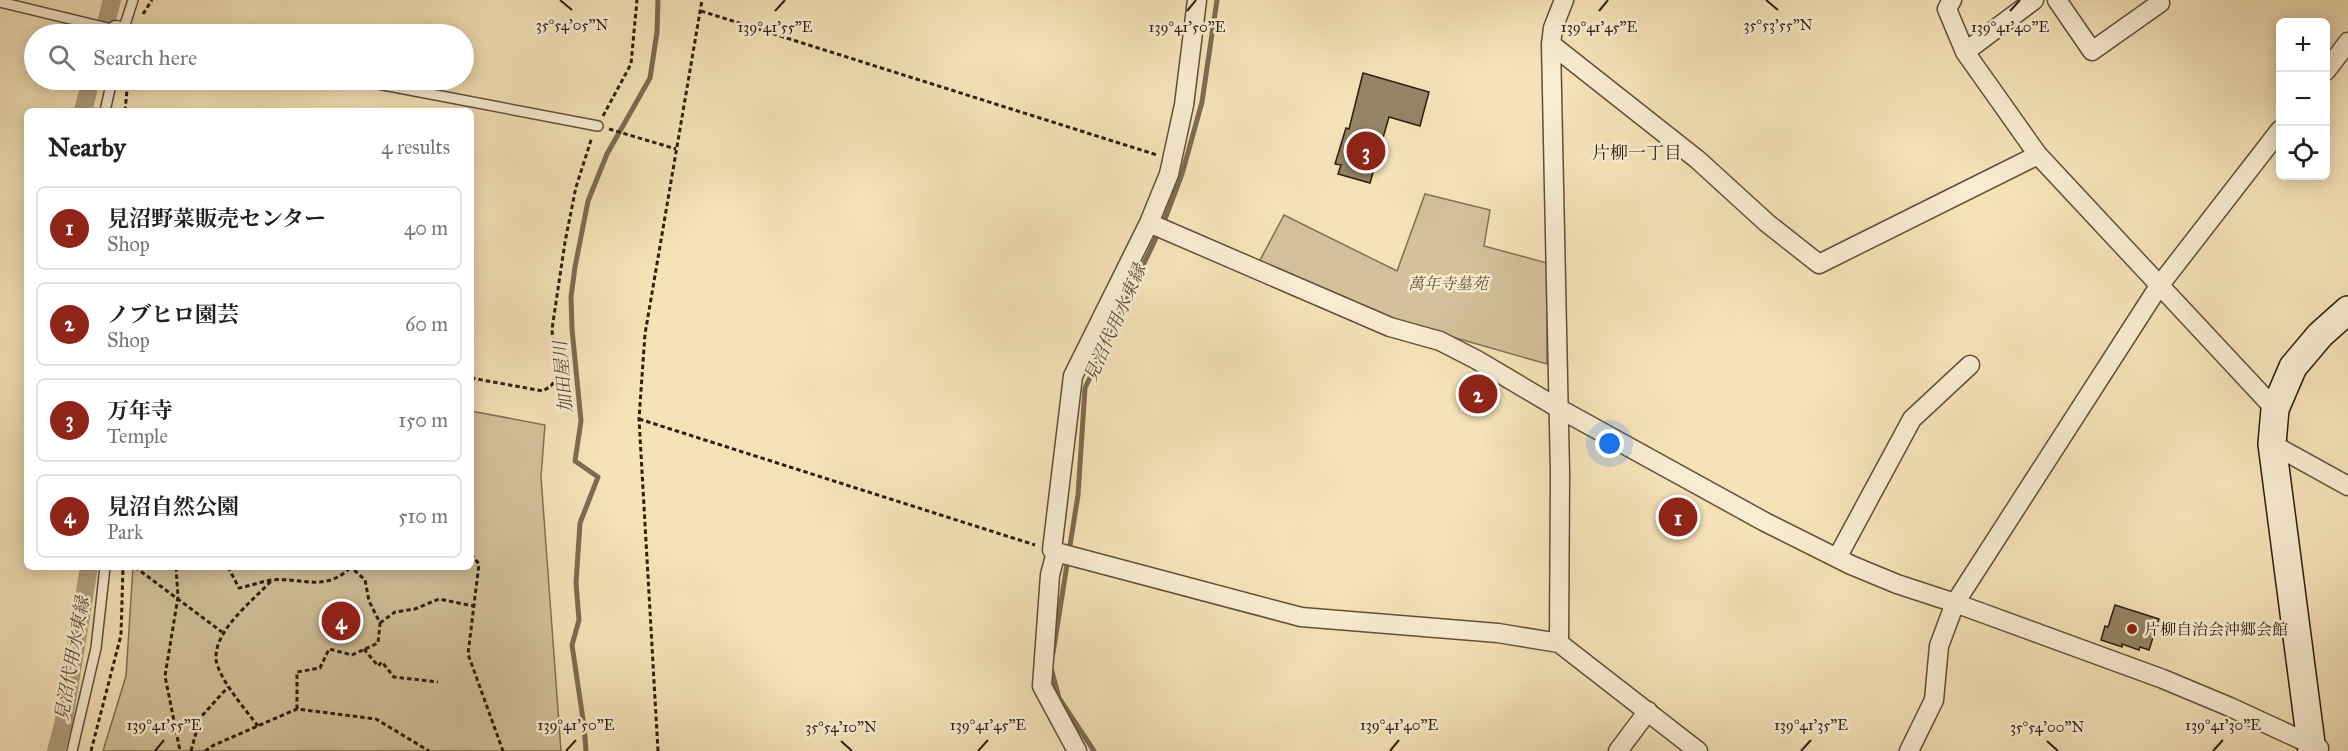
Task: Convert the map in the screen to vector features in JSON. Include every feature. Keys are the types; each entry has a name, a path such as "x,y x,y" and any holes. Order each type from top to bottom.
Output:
{"street":[{"path":"1052,550 1073,376 1149,223 1169,174 1185,105 1197,0"},
{"path":"1559,643 1561,550 1551,44 1553,28 1564,0"},
{"path":"1952,0 1947,9 1965,52 2038,155 2275,409"},
{"path":"1965,52 2034,0"},
{"path":"2057,0 2092,51 2160,3 2158,0"},
{"path":"2330,65 2348,42"},
{"path":"1551,44 1698,160 1767,223 1819,264 2038,155"},
{"path":"1909,751 1934,700 1939,646 1955,603 2159,286 2276,135"},
{"path":"1149,223 1390,327 1440,341 1765,522 1837,558 1897,584 2163,679 2230,707 2316,749"},
{"path":"2316,749 2272,444 2275,409 2292,367 2320,335 2348,310"},
{"path":"1837,558 1912,419 1970,365"},
{"path":"2272,444 2348,486"},
{"path":"1077,751 1042,686 1050,575 1056,552 1301,617 1498,633 1559,643 1698,751"},
{"path":"1618,751 1648,711"}],"lane":[{"path":"126,24 133,0"},
{"path":"0,2 87,24"},
{"path":"106,108 110,90"},
{"path":"409,90 603,127"},
{"path":"72,751 96,648 105,570"}],"path":[{"path":"474,379 543,391 555,380 552,329 576,187 594,133 603,127 631,64 637,0"},
{"path":"658,751 639,419 645,334 702,0"},
{"path":"701,10 1171,160"},
{"path":"125,108 127,90"},
{"path":"603,127 676,149"},
{"path":"639,419 1052,550"},
{"path":"474,558 479,564 468,654 503,751"},
{"path":"91,751 121,635 123,570"},
{"path":"139,570 222,632"},
{"path":"176,570 178,597 165,676 180,751"},
{"path":"230,570 239,588 272,580 322,582 333,580 349,570"},
{"path":"297,709 297,672 320,668 329,649 352,655 378,643 380,623 369,602 365,580 354,570"},
{"path":"258,726 228,687 215,659 222,632 272,580"},
{"path":"380,623 395,612 415,609 439,599 473,606"},
{"path":"364,649 378,666 382,662 394,677 438,682"},
{"path":"191,751 200,718 228,687"},
{"path":"205,751 297,709 376,719 429,751"}],"green space":[{"name":"萬年寺墓苑","path":"1425,194 1490,210 1484,246 1547,263 1547,364 1382,317 1259,262 1284,215 1397,271"},
{"path":"474,412 545,425 541,477 561,751 103,751 126,676 133,570 474,570"}],"building":[{"path":"1363,73 1429,92 1420,126 1389,117 1370,183 1338,174 1341,165 1335,164 1346,128 1349,129"},
{"path":"2115,605 2159,619 2149,650 2140,647 2139,650 2122,644 2122,647 2101,640"}],"waterway":[{"name":"見沼代用水東縁","path":"106,24 112,0"},
{"name":"加田屋川","path":"586,751 572,645 579,620 576,583 580,523 598,477 575,461 581,421 571,297 588,201 607,154 650,78 657,32 658,0"},
{"name":"見沼代用水東縁","path":"1053,653 1078,495 1085,388 1165,219 1182,174 1202,102 1217,0"},
{"name":"見沼代用水東縁","path":"84,108 88,90"},
{"name":"見沼代用水東縁","path":"56,751 63,725 89,570"},
{"name":"見沼代用水東縁","path":"1051,668 1059,698 1094,751"}],"place":[{"name":"万年寺","path":"1366,151"},
{"name":"ノブヒロ園芸","path":"1478,394"},
{"name":"見沼野菜販売センター","path":"1678,517"},
{"name":"見沼自然公園","path":"341,621"},
{"name":"片柳自治会沖郷会館","path":"2132,629"}],"district":[{"name":"片柳一丁目","path":"1637,153"}]}
